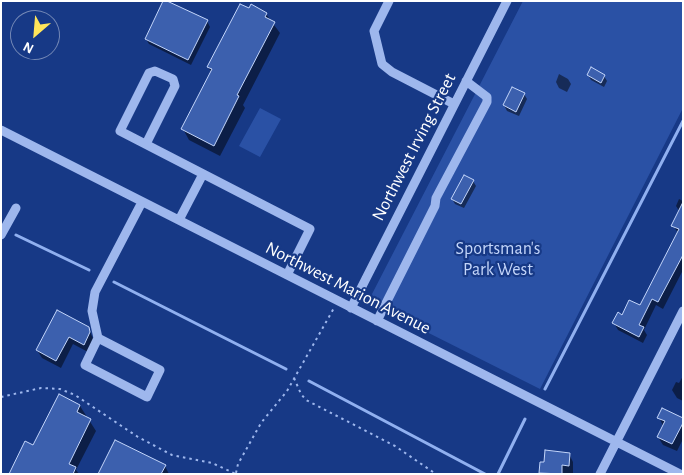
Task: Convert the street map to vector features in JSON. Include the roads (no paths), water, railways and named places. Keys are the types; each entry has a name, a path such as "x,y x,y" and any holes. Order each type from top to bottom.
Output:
{"street":[{"path":"389,1 374,31 382,64 392,72 454,104"},
{"name":"Northwest Irving Street","path":"350,308 507,1"},
{"path":"146,144 175,86 173,79 155,70 149,73 120,131 310,229 287,275"},
{"path":"377,321 435,206 436,198 487,102 486,97 466,81"},
{"name":"Northwest Marion Avenue","path":"1,130 680,474"},
{"path":"179,220 203,174"},
{"path":"98,338 160,370 147,396 85,364 98,338 92,311 95,292 142,202"},
{"path":"1,235 16,208"},
{"path":"600,474 683,311"}],"waterway":[{"path":"545,389 683,121"},
{"path":"16,235 89,270"},
{"path":"114,282 286,369"},
{"path":"309,381 485,474"},
{"path":"498,474 525,419"}],"park label":[{"name":"Sportsman's Park West","path":"498,259"}]}
